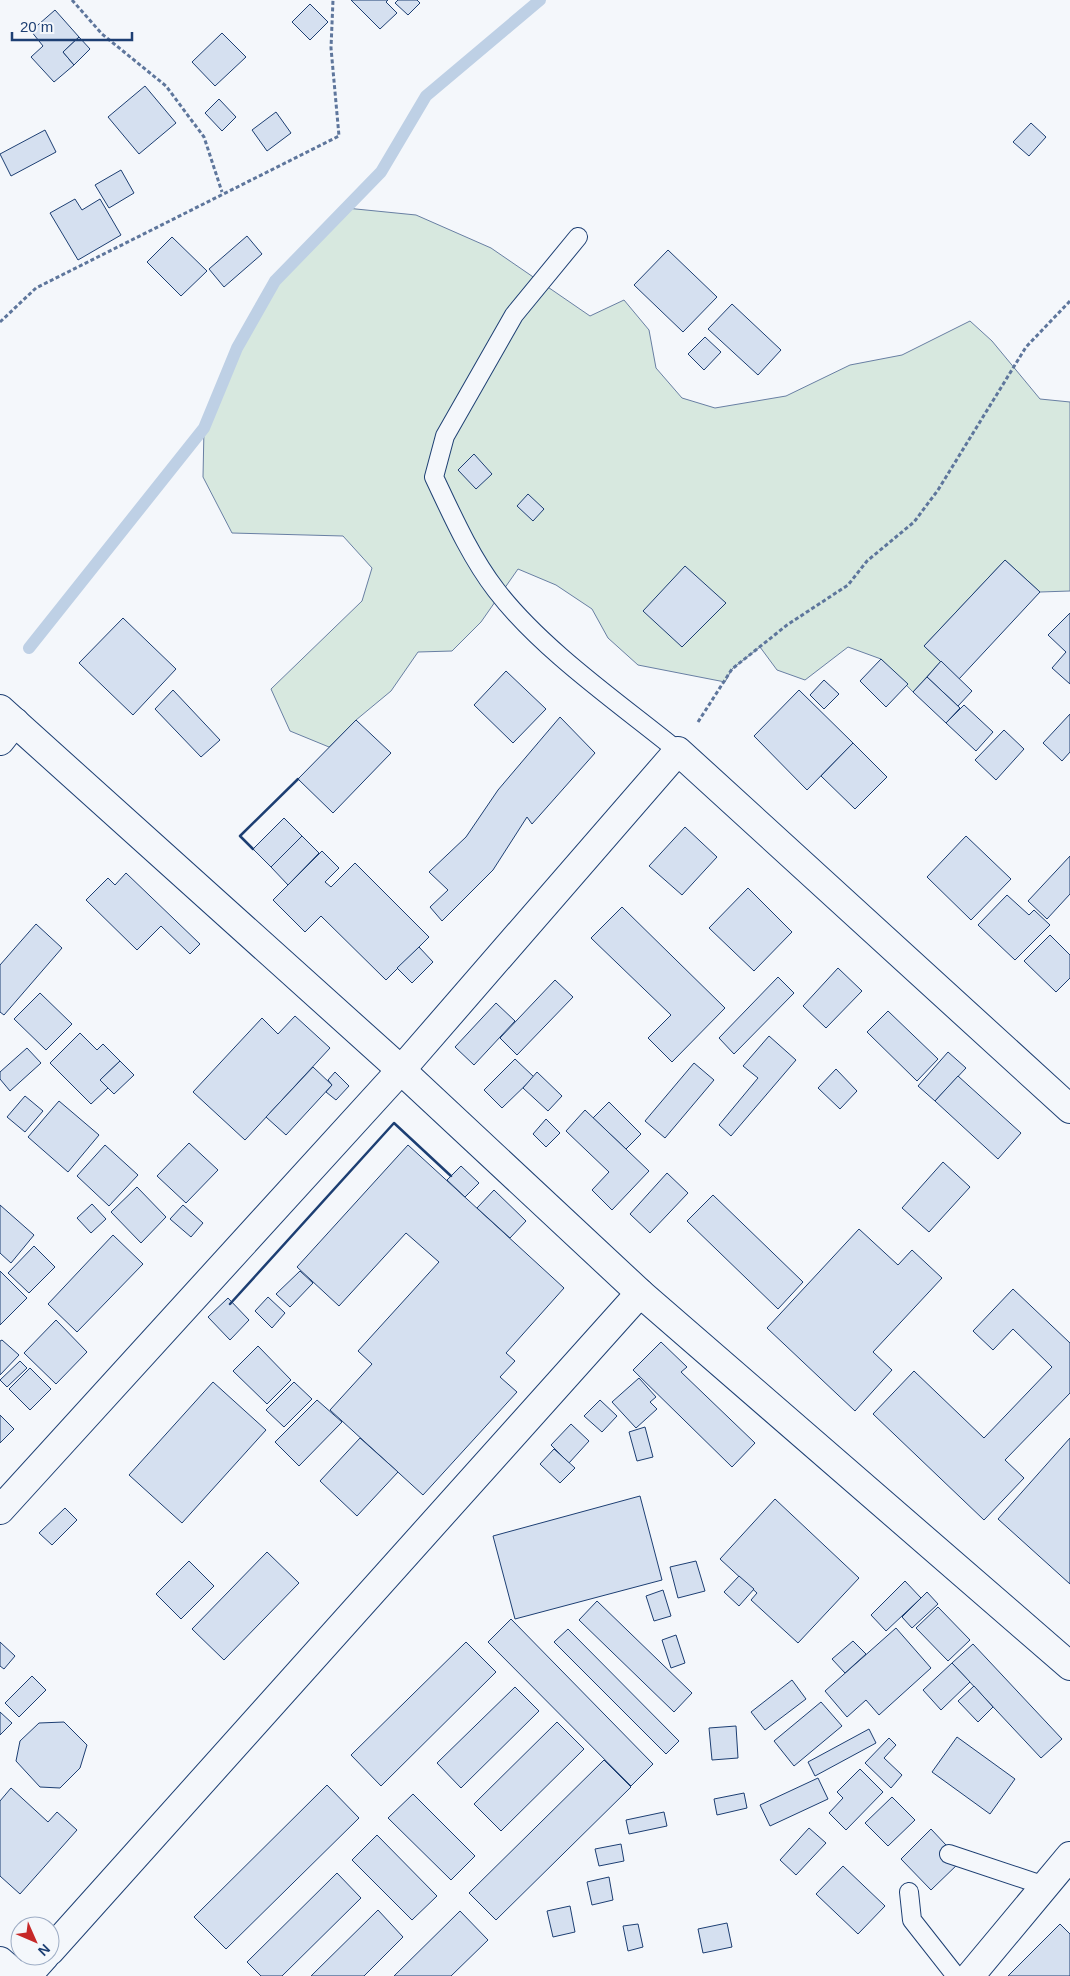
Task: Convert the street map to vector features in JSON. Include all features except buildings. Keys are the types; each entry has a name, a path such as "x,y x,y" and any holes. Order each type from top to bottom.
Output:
{"street":[{"path":"5,724 401,1070 640,1293 1070,1666"},
{"path":"0,1510 401,1070 678,751 1070,1109"},
{"path":"60,1940 640,1293"},
{"path":"970,1976 1070,1856"},
{"path":"0,1961 17,1976"},
{"path":"27,1976 36,1966"}],"lane":[{"path":"578,237 514,315 445,436 434,477 458,528 496,590 545,642 678,751"},
{"path":"949,1854 1044,1886"},
{"path":"909,1892 912,1920 956,1976"}],"path":[{"path":"72,0 102,34 166,86 204,137 222,193"},
{"path":"0,322 36,288 222,193 339,136 331,48 333,0"},
{"path":"678,751 732,669 787,626 848,586 867,561 914,522 938,490 1026,347 1070,302"}],"shaded area":[{"path":"346,208 416,215 491,248 590,316 624,300 649,330 656,368 682,398 715,408 786,396 850,365 902,355 970,321 992,341 1040,399 1070,402 1070,591 1040,592 1005,560 924,646 941,661 913,692 881,659 848,647 805,680 777,670 760,647 732,669 725,682 638,665 608,638 592,609 556,585 518,569 481,622 452,651 418,652 391,691 356,720 329,747 290,731 271,689 362,601 372,568 343,536 232,533 203,477 204,428 237,348 275,281"}],"waterway":[{"path":"29,648 204,428 237,348 275,281 381,172 426,96 540,0"}],"wall":[{"path":"253,849 240,836 298,779"},
{"path":"230,1304 394,1123 451,1176"}]}
